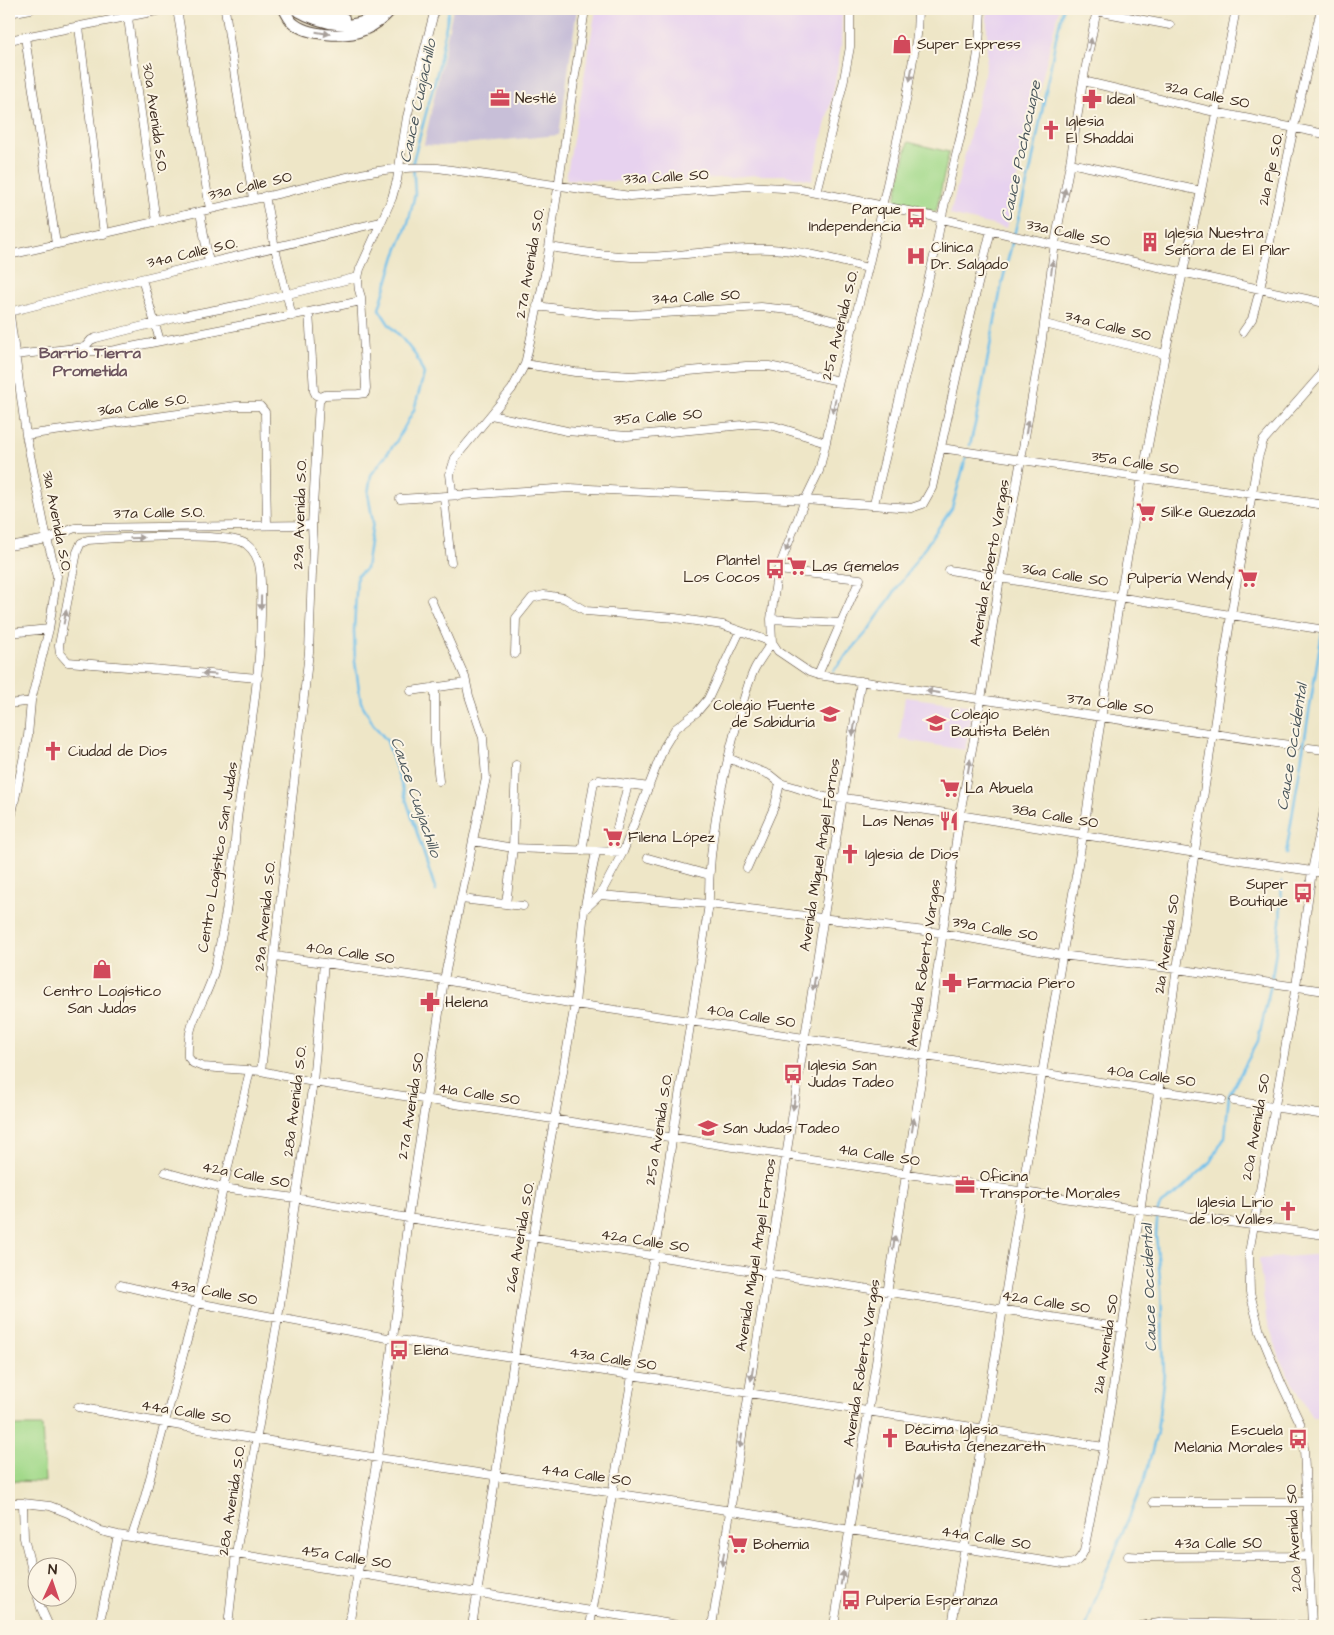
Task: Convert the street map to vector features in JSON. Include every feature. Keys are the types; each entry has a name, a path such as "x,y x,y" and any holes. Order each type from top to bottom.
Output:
{"main road":[{"path":"284,9 290,20 298,26 309,31 336,35 351,34 373,26 392,9"},
{"path":"290,20 293,9 327,23 350,25 367,20 381,9"},
{"path":"310,9 329,16 343,18 361,16 372,9"}],"street":[{"path":"9,12 15,9"},
{"path":"9,12 31,9"},
{"path":"9,40 167,9"},
{"path":"177,9 210,209"},
{"path":"225,9 254,199"},
{"path":"309,312 314,391 316,395 358,394 364,392 366,388 361,301 357,289 358,277 392,198 401,167 407,117 435,9"},
{"name":"27a Avenida S.O.","path":"459,496 452,491 451,486 450,474 455,458 512,389 524,364 538,306 549,247 585,9"},
{"path":"816,192 843,84 850,47 850,9"},
{"name":"25a Avenida S.O.","path":"590,1626 654,1256 709,904 709,875 717,810 728,758 744,699 755,669 772,642 771,619 778,570 805,500 819,471 908,92 917,35 918,9"},
{"path":"874,504 936,248 940,219 973,82 978,57 981,9"},
{"path":"952,1626 1061,954 1083,835 1120,597 1165,354 1201,191 1236,9"},
{"name":"21a Pje S.O.","path":"1243,332 1252,319 1260,289 1321,9"},
{"path":"1097,10 1170,25"},
{"name":"Avenida Roberto Vargas","path":"834,1626 925,1056 960,814 1044,324 1054,243 1097,10"},
{"name":"30a Avenida S.O.","path":"128,18 156,222"},
{"path":"79,27 104,234"},
{"path":"25,37 56,244"},
{"name":"32a Calle SO","path":"1083,82 1325,134"},
{"path":"1070,162 1201,191"},
{"name":"33a Calle SO","path":"9,256 348,176 401,167 419,166 636,196 748,186 801,189 882,205 1325,303"},
{"path":"265,196 275,248 292,316"},
{"path":"200,212 209,263"},
{"name":"34a Calle S.O.","path":"9,310 381,222"},
{"path":"400,499 570,488 874,504 911,508 923,504 932,488 991,230"},
{"path":"549,247 643,257 740,249 772,249 800,252 868,268"},
{"path":"85,347 91,340 96,338 154,323 358,277"},
{"path":"142,279 160,341"},
{"path":"15,355 85,347 91,351 104,351 292,316 361,301"},
{"name":"34a Calle SO","path":"538,306 596,314 631,315 761,307 798,311 854,326"},
{"name":"31a Avenida S.O.","path":"9,310 26,435 47,538 57,576 49,628 31,701 28,736 13,793 9,828"},
{"name":"34a Calle SO","path":"1044,324 1165,354"},
{"name":"21a Avenida SO","path":"1084,1551 1104,1447 1123,1328 1231,615 1258,458 1264,441 1320,376 1325,361"},
{"path":"524,364 575,372 632,376 746,366 770,366 839,381"},
{"name":"29a Avenida S.O.","path":"261,1072 309,652 312,526 319,402 321,396"},
{"name":"36a Calle S.O.","path":"26,435 236,406 260,406 264,409 267,525"},
{"name":"35a Calle SO","path":"490,415 567,431 627,436 754,424 774,426 826,442"},
{"name":"35a Calle SO","path":"941,448 1325,505"},
{"path":"444,497 451,562"},
{"name":"37a Calle S.O.","path":"9,546 47,538 75,528 312,526"},
{"name":"Centro Logistico San Judas","path":"193,1063 188,1057 188,1037 195,1014 206,994 214,971 233,870 238,814 258,678 260,569 257,555 246,544 218,537 88,540 82,543 77,552 59,645 60,653 68,662 258,678"},
{"path":"778,570 860,579 818,674"},
{"name":"36a Calle SO","path":"949,570 1322,629"},
{"path":"515,654 516,618 532,598 544,595 564,598 586,611 675,618 723,625 772,642 778,651 809,672 861,681"},
{"name":"27a Avenida SO","path":"349,1626 356,1573 377,1458 394,1339 408,1218 444,980 486,778 484,738 465,677 431,600"},
{"path":"771,619 841,623"},
{"path":"9,633 49,628"},
{"path":"584,910 600,895 623,852 664,747 675,729 697,712 708,699 740,631"},
{"name":"37a Calle SO","path":"861,681 981,700 1214,732 1296,746"},
{"name":"Avenida Miguel Angel Fornos","path":"712,1626 861,681"},
{"path":"411,690 466,683"},
{"path":"435,687 435,743 439,781"},
{"path":"9,704 31,701"},
{"path":"1308,748 1325,750"},
{"name":"38a Calle SO","path":"728,758 770,775 780,783 825,797 960,814 1195,854 1325,873"},
{"path":"506,904 513,848 516,765"},
{"path":"582,851 594,782 599,780 648,787"},
{"path":"747,868 775,805 780,783"},
{"path":"611,852 628,784"},
{"name":"20a Avenida SO","path":"1312,1626 1304,1448 1300,1423 1260,1332 1250,1293 1249,1253 1296,986 1312,871 1325,805"},
{"path":"473,841 513,848 623,852"},
{"name":"26a Avenida S.O.","path":"472,1626 533,1238 575,1004 584,910 596,852"},
{"path":"648,858 709,875"},
{"name":"39a Calle SO","path":"600,895 709,904 942,933 1061,954 1325,991"},
{"path":"461,899 523,906"},
{"name":"40a Calle SO","path":"275,956 444,980 575,1004 1222,1100"},
{"name":"28a Avenida S.O.","path":"228,1626 236,1553 278,1318 313,1082 324,963"},
{"name":"41a Calle SO","path":"193,1063 203,1067 250,1070 313,1082 554,1120 1022,1190 1140,1210 1152,1210 1325,1235"},
{"path":"132,1536 143,1504 197,1303 250,1070"},
{"path":"1234,1102 1325,1115"},
{"name":"42a Calle SO","path":"165,1172 224,1188 295,1198 408,1218 1123,1328"},
{"name":"43a Calle SO","path":"120,1286 197,1303 394,1339 1104,1447"},
{"name":"44a Calle SO","path":"78,1407 164,1424 377,1458 730,1510 1072,1565 1080,1560 1084,1551"},
{"path":"1153,1502 1306,1502"},
{"name":"45a Calle SO","path":"9,1503 50,1506 68,1513 101,1531 684,1626"},
{"path":"23,1503 24,1538 29,1558"},
{"path":"99,1626 118,1534"},
{"name":"43a Calle SO","path":"1128,1556 1309,1556"},
{"path":"40,1608 49,1626"},
{"path":"1140,1626 1165,1622 1312,1626"}],"shaded area":[{"name":"Nestlé","path":"453,9 577,9 559,135 441,146 424,145"},
{"path":"596,9 842,9 841,46 834,88 812,180 785,175 756,175 654,183 566,179"},
{"path":"987,9 1059,9 1006,228 950,215 983,82 987,57"},
{"name":"Colegio Bautista Belén","path":"905,697 974,706 965,750 899,739"},
{"path":"1325,1254 1325,1417 1313,1418 1282,1364 1266,1317 1259,1259"}],"green space":[{"path":"908,142 949,152 936,212 895,201"},
{"path":"9,1426 42,1426 45,1482 9,1481"}],"waterway":[{"name":"Cauce Cuajachillo","path":"436,891 387,741 373,724 361,702 355,662 354,630 357,576 366,569 373,522 368,494 371,475 396,442 414,410 424,374 416,356 390,326 379,309 395,256 408,223 415,194 413,161 438,69 449,9"},
{"name":"Cauce Pochocuape","path":"970,445 1002,283 1031,168 1063,9"},
{"name":"Cauce Pochocuape","path":"833,671 867,632 952,508 966,458"},
{"name":"Cauce Occidental","path":"1286,854 1325,614"},
{"name":"Cauce Occidental","path":"1086,1626 1145,1478 1157,1432 1164,1373 1161,1289 1156,1235 1158,1210 1161,1204 1181,1190 1210,1162 1225,1137 1229,1095 1258,1041 1271,984 1280,922 1282,881"}],"place":[{"name":"Super Express","path":"902,44"},
{"name":"Nestlé","path":"500,98"},
{"name":"Ideal","path":"1092,99"},
{"name":"Iglesia El Shaddai","path":"1051,130"},
{"name":"Parque Independencia","path":"916,218"},
{"name":"Iglesia Nuestra Señora de El Pilar","path":"1150,242"},
{"name":"Clínica Dr. Salgado","path":"916,256"},
{"name":"Silke Quezada","path":"1146,512"},
{"name":"Las Gemelas","path":"797,566"},
{"name":"Plantel Los Cocos","path":"775,569"},
{"name":"Pulpería Wendy","path":"1248,578"},
{"name":"Colegio Fuente de Sabiduría","path":"830,714"},
{"name":"Colegio Bautista Belén","path":"936,723"},
{"name":"Ciudad de Dios","path":"53,751"},
{"name":"La Abuela","path":"950,788"},
{"name":"Las Nenas","path":"949,821"},
{"name":"Filena López","path":"613,837"},
{"name":"Iglesia de Dios","path":"850,854"},
{"name":"Super Boutique","path":"1303,893"},
{"name":"Centro Logístico San Judas","path":"102,969"},
{"name":"Farmacia Piero","path":"952,983"},
{"name":"Helena","path":"430,1002"},
{"name":"Iglesia San Judas Tadeo","path":"793,1074"},
{"name":"San Judas Tadeo","path":"708,1128"},
{"name":"Oficina Transporte Morales","path":"965,1185"},
{"name":"Iglesia Lirio de los Valles","path":"1288,1211"},
{"name":"Elena","path":"399,1350"},
{"name":"Décima Iglesia Bautista Genezareth","path":"890,1438"},
{"name":"Escuela Melania Morales","path":"1298,1439"},
{"name":"Bohemia","path":"738,1544"},
{"name":"Pulpería Esperanza","path":"851,1600"}],"district":[{"name":"Barrio Tierra Prometida","path":"90,362"}]}
